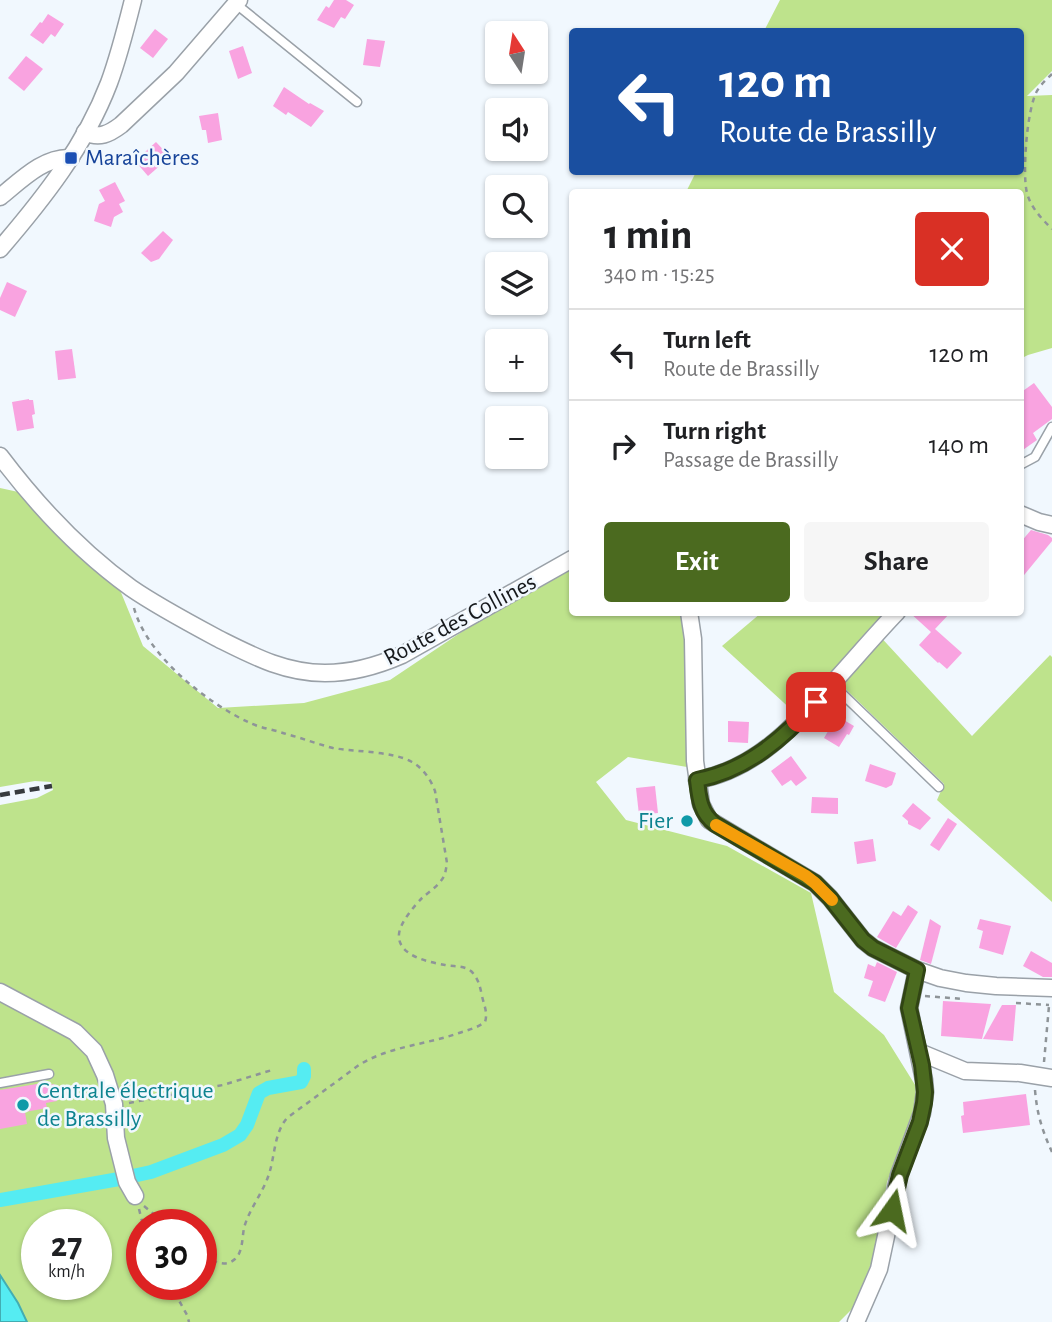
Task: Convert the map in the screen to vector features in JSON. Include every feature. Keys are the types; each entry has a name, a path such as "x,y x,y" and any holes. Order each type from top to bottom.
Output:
{"street":[{"path":"0,249 48,191 85,132 109,84 133,0"},
{"path":"85,132 101,136 121,125 176,73 237,2"},
{"path":"0,197 44,163 58,158 71,158"},
{"name":"Route des Collines","path":"0,456 56,522 132,589 258,659 291,669 340,673 373,666 402,655 569,561"},
{"path":"1024,516 1052,525"},
{"path":"690,616 693,639 693,748 701,804 709,820 806,876 830,898 863,940 873,948 917,970 967,983 1051,988"},
{"path":"697,780 725,773 759,753 795,725 893,616"},
{"path":"856,1322 876,1276 900,1175 922,1113 925,1092 909,1008 917,970"},
{"path":"0,992 75,1032 94,1051 101,1063 115,1106 116,1138 129,1184"},
{"path":"919,1052 965,1071 1020,1073 1043,1081"}],"lane":[{"path":"237,2 357,102"},
{"path":"1024,463 1035,457 1052,427"},
{"path":"832,684 939,787"},
{"path":"0,1083 49,1074"}],"path":[{"path":"1052,74 1037,92 1032,106 1025,176 1031,204 1052,229"},
{"path":"132,589 132,601 141,629 158,653 182,678 208,698 251,723 331,747 412,762 431,781 447,863 445,874 403,923 399,940 409,953 472,972 479,983 486,1013 485,1022 480,1025 454,1035 391,1049 370,1058 287,1118 280,1128 269,1174 244,1228 239,1254 228,1263 217,1262"},
{"path":"1051,988 1043,1081 1037,1112 1041,1130 1052,1152"},
{"path":"115,1106 210,1088 272,1070"},
{"path":"129,1184 148,1209"},
{"path":"179,1300 189,1322"}],"green space":[{"path":"780,0 1052,0 1052,71 1027,96 1052,95 1052,348 1024,357 1024,189 688,189 694,175 1024,175 1024,28 766,28"},
{"path":"0,488 23,493 120,590 143,646 218,708 304,703 390,680 569,560 569,616 682,616 685,628 687,767 628,757 596,782 626,820 727,846 811,893 834,992 884,1035 917,1088 917,1101 887,1182 876,1252 853,1308 839,1322 27,1322 0,1275 0,805 37,798 53,790 51,782 35,781 0,787"},
{"path":"757,616 890,616 876,632 972,736 1050,655 1052,902 937,800 944,784 832,676 795,713 722,646"}],"water":[{"path":"0,1275 18,1303 27,1322 0,1322"}],"building":[{"path":"334,0 346,0 354,5 345,19 341,17 334,28 317,20 326,6 329,8"},
{"path":"48,14 64,24 55,37 51,34 43,44 30,35"},
{"path":"155,29 168,39 153,58 140,48"},
{"path":"367,39 385,41 380,67 363,65"},
{"path":"243,46 252,73 238,79 229,51"},
{"path":"26,56 43,69 24,91 8,78"},
{"path":"284,87 324,111 311,127 273,106"},
{"path":"218,113 222,140 208,143 206,130 202,130 199,116"},
{"path":"156,142 170,157 148,176 135,161"},
{"path":"115,182 125,201 119,204 123,212 114,217 111,227 94,221 99,204 105,201 99,190"},
{"path":"163,231 173,240 159,259 151,262 141,253"},
{"path":"7,282 27,291 15,317 0,310 0,298"},
{"path":"72,349 76,378 58,380 55,351"},
{"path":"1034,383 1052,407 1052,419 1033,433 1037,440 1024,449 1024,390"},
{"path":"33,400 34,428 17,431 12,402"},
{"path":"1031,530 1052,538 1024,575 1024,538"},
{"path":"913,616 947,616 935,629 962,653 947,669 919,645 931,632"},
{"path":"837,716 854,726 839,747 824,738"},
{"path":"728,721 749,722 748,743 728,742"},
{"path":"791,756 807,778 796,786 791,780 782,786 771,771"},
{"path":"870,764 896,773 892,785 886,788 865,781"},
{"path":"655,786 658,813 639,815 636,788"},
{"path":"812,797 838,798 838,814 811,813"},
{"path":"913,803 931,818 920,830 908,824 902,816"},
{"path":"948,818 957,824 939,851 930,845"},
{"path":"873,839 876,861 857,864 854,842"},
{"path":"908,905 918,912 896,948 877,937 893,911 901,916"},
{"path":"930,919 941,926 931,964 920,960"},
{"path":"980,919 1011,926 1003,955 979,948 983,931 977,929"},
{"path":"1031,951 1052,963 1052,977 1043,977 1023,966"},
{"path":"877,962 897,972 885,1002 868,996 873,981 864,978 868,964 875,967"},
{"path":"943,1001 991,1004 982,1039 941,1036"},
{"path":"1002,1005 1016,1005 1013,1041 983,1039"},
{"name":"Centrale électrique de Brassilly","path":"43,1083 43,1086 54,1084 57,1101 46,1103 47,1108 25,1112 27,1124 0,1129 0,1090"},
{"path":"1026,1094 1030,1125 963,1133 963,1102"}],"waterway":[{"path":"0,1200 151,1172 223,1145 240,1135 247,1125 259,1093 268,1088 301,1082 304,1069"}],"railway":[{"path":"0,795 52,786"}],"slow traffic":[{"path":"716,825 806,876 832,900"}],"place":[{"name":"Maraîchères","path":"71,158"},
{"name":"Fier","path":"687,821"},
{"name":"Centrale électrique de Brassilly","path":"23,1105"}],"route":[{"path":"816,702 789,731 746,762 725,773 697,780 699,796 709,820 806,876 830,898 863,940 873,948 917,970 909,1008 922,1065 924,1103 920,1122 903,1164 892,1210"}]}
